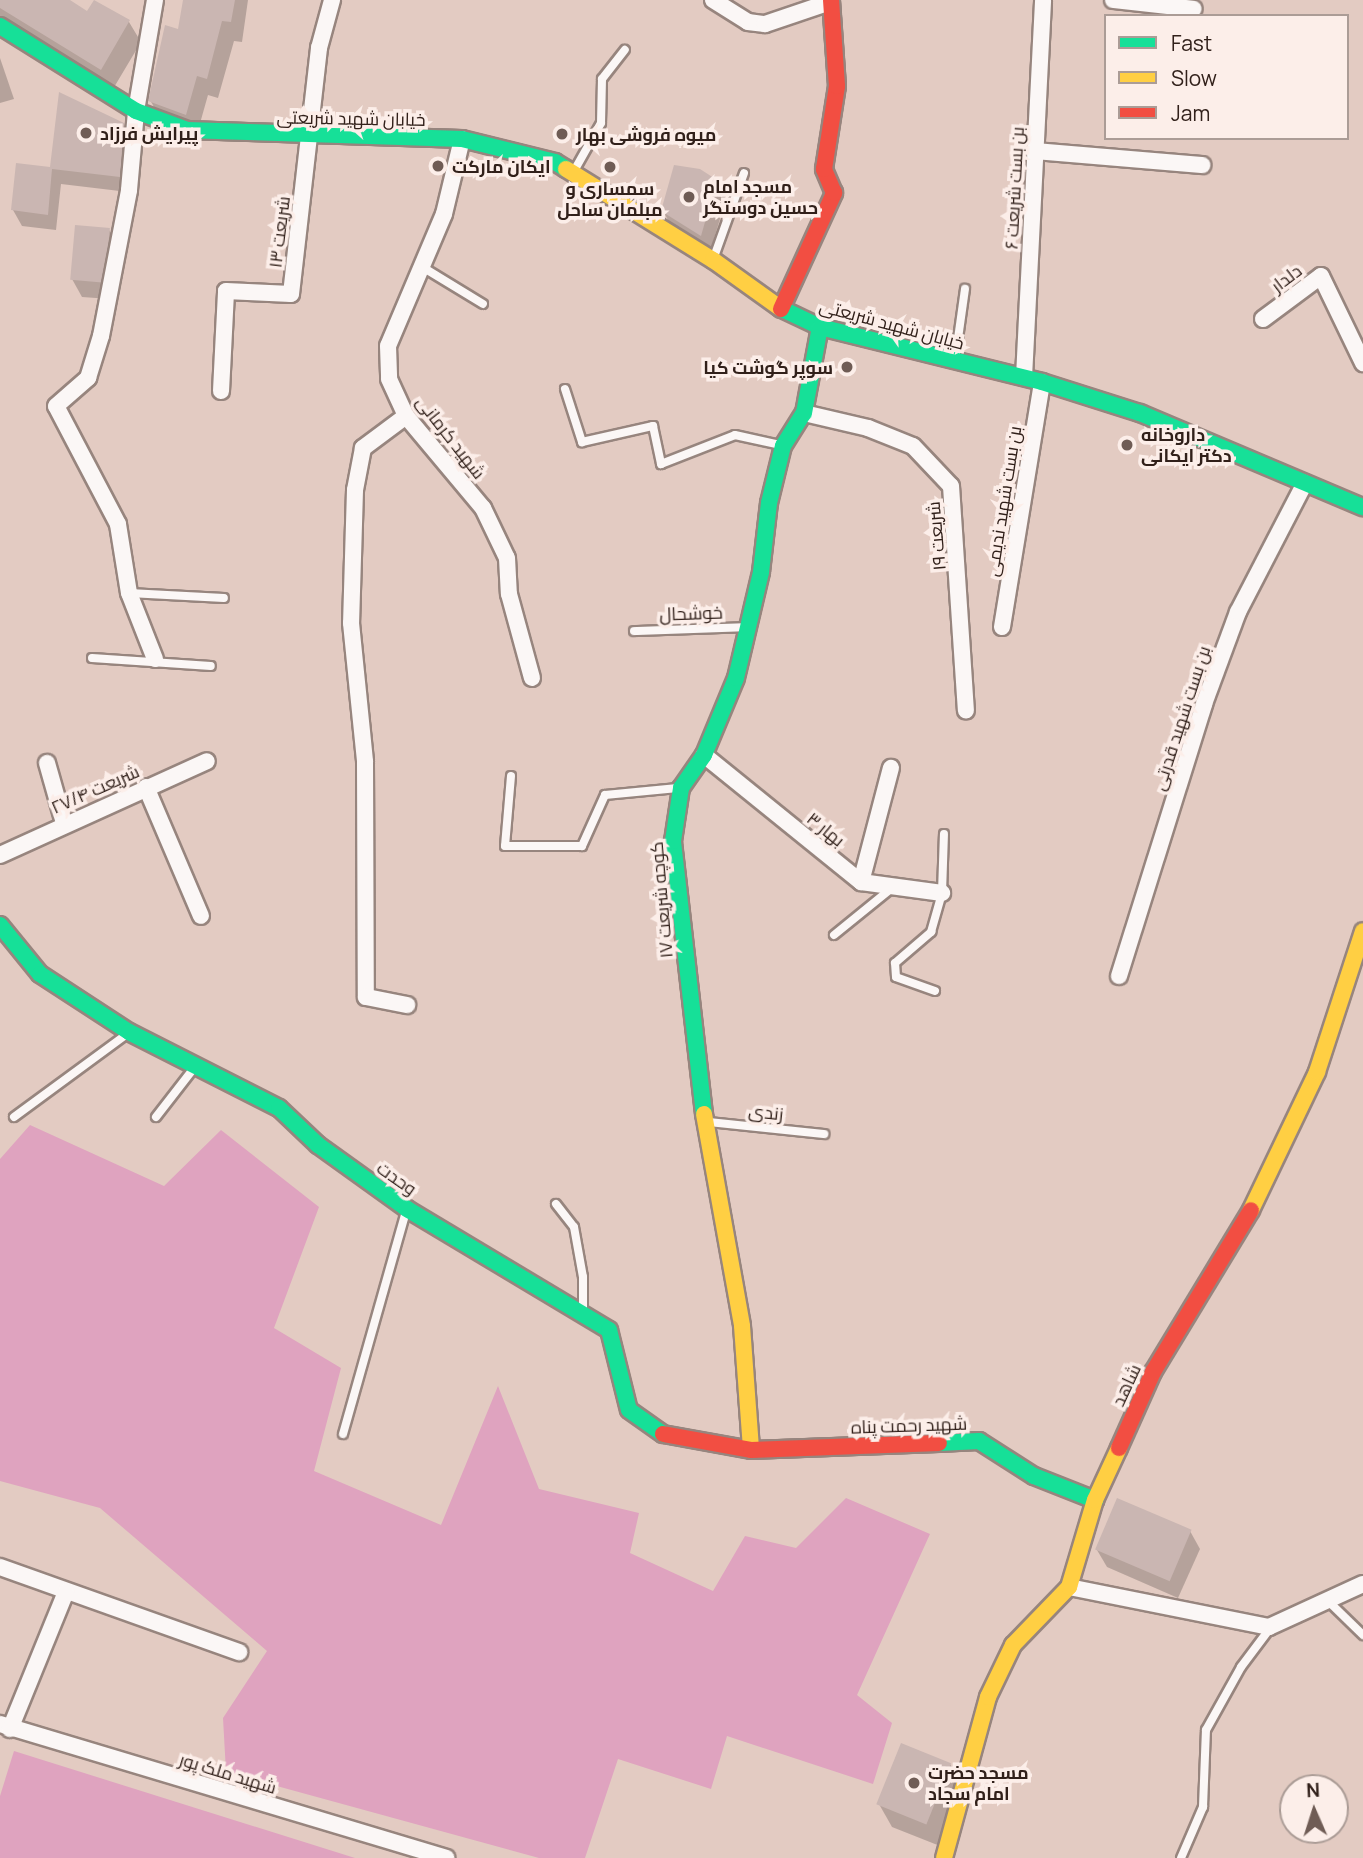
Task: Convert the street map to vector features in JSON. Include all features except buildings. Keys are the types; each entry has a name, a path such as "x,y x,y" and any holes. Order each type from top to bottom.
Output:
{"street":[{"path":"155,0 136,111 129,190 102,336 88,378 55,406 118,524 129,593 155,659"},
{"path":"310,136 319,48 332,0"},
{"path":"713,0 748,22 765,24 830,1 837,86 824,169 834,193 781,309"},
{"name":"بن بست شریعت ۶","path":"1024,377 1043,0"},
{"path":"1113,0 1194,9"},
{"name":"خیابان شهید شریعتی","path":"0,26 136,111 187,130 463,139 555,162 713,260 781,309 820,327 955,363 1024,377 1140,414 1363,507"},
{"name":"شریعت ۱۳","path":"221,391 226,291 291,294 310,136"},
{"name":"شهید کرمانی","path":"463,139 444,214 424,268 388,346 389,379 406,416 483,508 507,558 509,594 532,678"},
{"path":"1034,152 1202,165"},
{"name":"دلدار","path":"1263,319 1321,276 1363,363"},
{"name":"کوچه شریعت ۱۷","path":"751,1450 742,1326 705,1121 673,841 681,788 704,755 736,678 749,626 783,446 804,413 820,327"},
{"name":"بن بست شهید ندیمی","path":"1002,627 1042,382"},
{"name":"شریعت ۱۹","path":"804,413 868,428 913,446 951,486 966,710"},
{"path":"406,416 363,448 355,490 351,624 365,762 366,997 407,1005"},
{"name":"بن بست شهید قدرتی","path":"1119,976 1204,704 1238,612 1305,483"},
{"name":"بهار ۳","path":"704,755 861,882"},
{"name":"شریعت ۲۷/۴","path":"0,855 64,823 207,761"},
{"path":"47,763 64,823"},
{"path":"891,768 861,882 942,893"},
{"path":"146,788 201,916"},
{"name":"وحدت","path":"0,925 40,974 129,1032 279,1108 318,1145 407,1209 518,1279 583,1311 609,1330 629,1410 657,1433 751,1450"},
{"name":"شاهد","path":"944,1858 988,1697 1013,1645 1069,1587 1095,1500 1153,1372 1248,1215 1317,1072 1363,931"},
{"name":"شهید رحمت پناه","path":"751,1450 979,1441 1034,1476 1095,1500"},
{"path":"0,1567 239,1651"},
{"path":"1069,1587 1273,1625 1363,1584"},
{"path":"5,1727 66,1592"},
{"name":"شهید ملک پور","path":"5,1727 438,1857"}],"lane":[{"path":"573,173 601,123 602,79 625,50"},
{"path":"713,260 744,173"},
{"path":"424,268 484,304"},
{"path":"955,363 965,289"},
{"path":"565,389 582,442 653,426 661,464 735,435 783,446"},
{"path":"129,593 224,598"},
{"name":"خوشحال","path":"634,631 749,626"},
{"path":"92,658 155,659 211,666"},
{"path":"511,776 505,846 582,846 604,795 681,788"},
{"path":"935,991 896,977 895,963 930,932 942,893 944,834"},
{"path":"834,935 895,885"},
{"path":"14,1117 129,1032"},
{"path":"156,1117 196,1066"},
{"name":"زندی","path":"705,1121 824,1134"},
{"path":"556,1204 574,1227 583,1277 583,1311"},
{"path":"343,1434 407,1209"},
{"path":"1328,1601 1363,1635"},
{"path":"1181,1858 1203,1807 1206,1730 1241,1667 1273,1625"}],"shaded area":[{"path":"30,1125 164,1186 221,1130 319,1207 274,1328 341,1368 314,1471 441,1525 498,1386 539,1489 639,1513 630,1553 713,1591 745,1536 796,1548 846,1498 930,1534 857,1695 892,1723 873,1784 727,1736 711,1789 618,1759 585,1858 539,1858 226,1772 223,1718 267,1651 100,1508 0,1481 0,1159"},
{"path":"14,1751 355,1858 0,1858 0,1796"}],"traffic: fast":[{"path":"0,26 136,111 187,130 462,139 555,162 566,169"},
{"path":"780,308 820,327 1042,382 1140,413 1363,507"},
{"path":"704,1114 673,841 681,788 704,755 736,678 761,572 769,503 783,446 804,413 820,327"},
{"path":"0,925 40,974 129,1032 279,1108 318,1145 407,1209 609,1330 629,1410 663,1434"},
{"path":"939,1443 979,1441 1034,1476 1095,1500"}],"traffic: slow":[{"path":"566,169 713,260 780,308"},
{"path":"1251,1210 1317,1072 1363,931"},
{"path":"704,1114 742,1326 751,1450"},
{"path":"944,1858 988,1697 1013,1645 1069,1587 1095,1500 1119,1448"}],"traffic: jam":[{"path":"781,309 834,193 824,169 837,86 831,0"},
{"path":"1119,1448 1153,1372 1251,1210"},
{"path":"663,1434 751,1450 939,1443"}],"place":[{"name":"پیرایش فرزاد","path":"86,133"},
{"name":"میوه فروشی بهار","path":"562,134"},
{"name":"ایکان مارکت","path":"438,166"},
{"name":"سمساری و مبلمان ساحل","path":"610,167"},
{"name":"مسجد امام حسین دوستگر","path":"689,197"},
{"name":"سوپر گوشت کیا","path":"847,367"},
{"name":"داروخانه دکتر ایکانی","path":"1127,445"},
{"name":"مسجد حضرت امام سجاد","path":"914,1783"}]}
